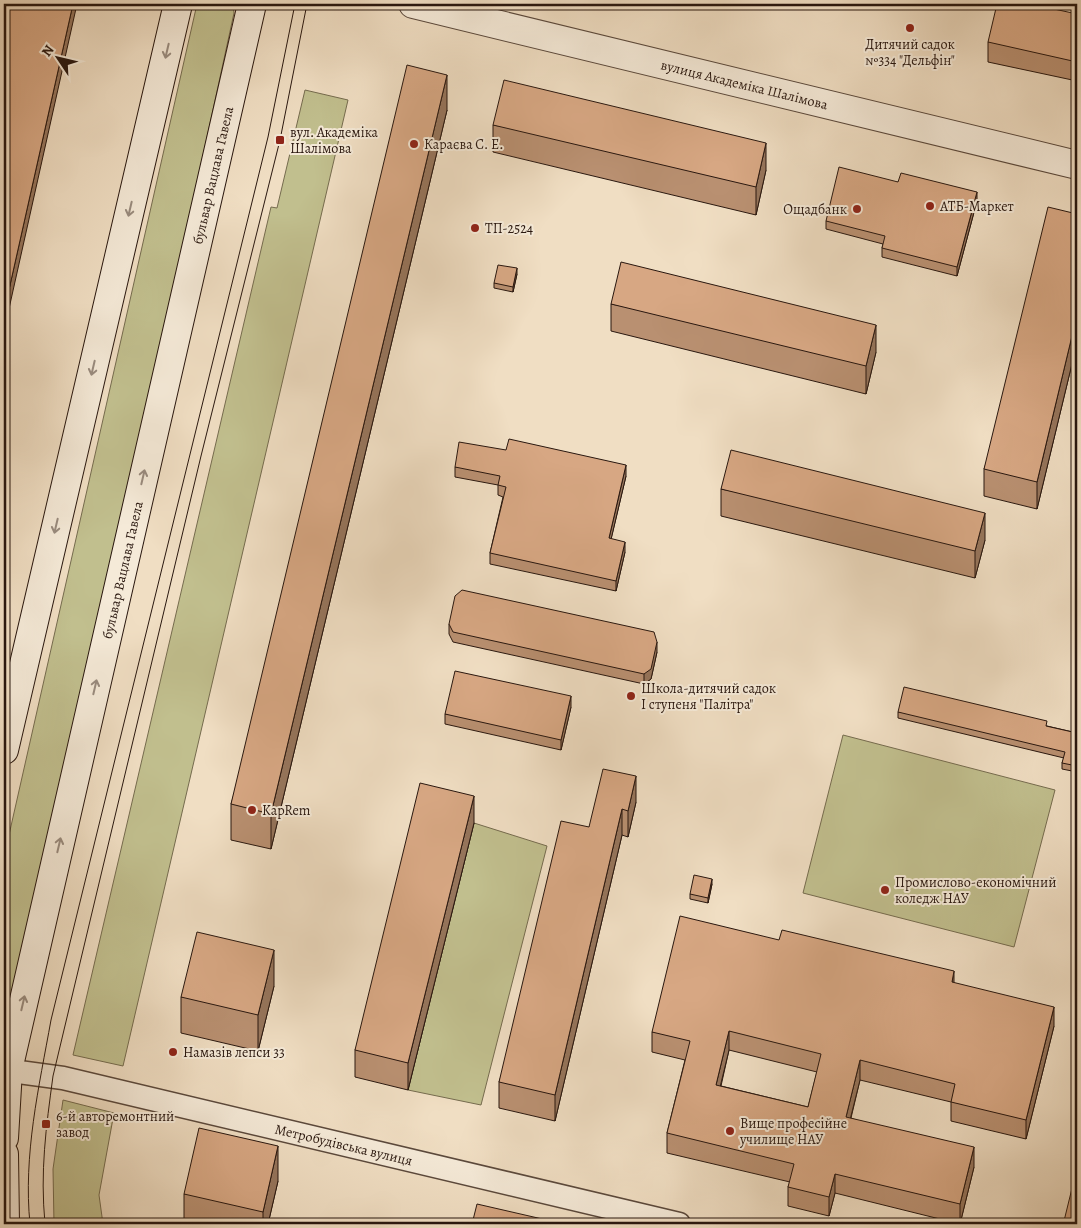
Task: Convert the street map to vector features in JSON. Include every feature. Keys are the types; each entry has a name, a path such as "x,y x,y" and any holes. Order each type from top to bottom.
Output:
{"main road":[{"path":"4,750 178,4"},
{"name":"бульвар Вацлава Гавела","path":"4,1138 6,1070 252,4"},
{"name":"вулиця Академіка Шалімова","path":"413,4 1077,165"},
{"path":"4,1154 5,1224"}],"street":[{"name":"Метробудівська вулиця","path":"6,1070 63,1078 679,1224"}],"shaded area":[{"path":"197,4 233,4 234,13 13,1030 4,1034 4,857"},
{"path":"305,90 348,100 123,1066 73,1055 271,207 277,208"},
{"path":"843,735 1055,790 1014,947 803,893"},
{"path":"474,823 547,846 481,1105 408,1090"},
{"path":"63,1100 114,1113 99,1195 103,1224 54,1224 53,1169"}],"building":[{"path":"6,4 73,4 4,312 4,14"},
{"path":"997,4 1031,4 1077,14 1077,62 988,42"},
{"path":"407,65 447,75 271,814 231,804"},
{"path":"504,80 766,143 756,187 493,125"},
{"path":"839,167 898,182 901,173 977,192 957,267 882,248 885,236 826,221"},
{"path":"1048,207 1077,214 1077,315 1037,482 984,469"},
{"path":"621,262 876,325 866,366 611,304"},
{"path":"498,265 517,268 513,287 494,283"},
{"path":"509,439 626,465 609,538 625,542 616,581 490,553 506,487 498,485 500,476 455,467 459,442 506,450"},
{"path":"731,450 985,513 975,551 721,489"},
{"path":"462,590 654,632 657,642 651,669 644,674 453,632 449,624 455,596"},
{"path":"455,671 571,696 561,740 445,714"},
{"path":"904,687 1047,721 1046,726 1077,733 1077,766 1062,763 1065,752 898,712"},
{"path":"603,769 636,776 628,811 622,809 555,1095 499,1082 561,821 589,827"},
{"path":"420,783 474,796 408,1063 355,1050"},
{"path":"694,875 712,879 708,898 690,894"},
{"path":"680,916 779,940 782,930 954,971 952,982 1054,1007 1026,1120 951,1102 955,1084 860,1060 846,1117 974,1147 960,1204 835,1174 829,1197 788,1187 794,1164 667,1133 690,1041 652,1032","holes":["729,1031 821,1054 808,1107 716,1085"]},
{"path":"197,932 274,950 258,1015 181,997"},
{"path":"199,1128 278,1146 263,1212 184,1194"},
{"path":"1075,1176 1077,1177 1077,1224 1064,1221"},
{"path":"477,1204 564,1224 472,1224"}],"tram line":[{"path":"30,1224 28,1198 30,1147 51,1020 268,137 295,4"},
{"path":"45,1224 43,1168 53,1076 201,456 280,140 307,4"}],"place":[{"name":"Дитячий садок №334 \"Дельфін\"","path":"910,28"},
{"name":"вул. Академіка Шалімова","path":"280,140"},
{"name":"Караєва С. Е.","path":"414,144"},
{"name":"АТБ-Маркет","path":"930,206"},
{"name":"Ощадбанк","path":"857,209"},
{"name":"ТП-2524","path":"475,228"},
{"name":"Школа-дитячий садок І ступеня \"Палітра\"","path":"631,696"},
{"name":"KapRem","path":"252,810"},
{"name":"Промислово-економічний коледж НАУ","path":"885,890"},
{"name":"Намазів лепси 33","path":"173,1052"},
{"name":"6-й авторемонтний завод","path":"46,1124"},
{"name":"Вище професійне училище НАУ","path":"730,1131"}]}
